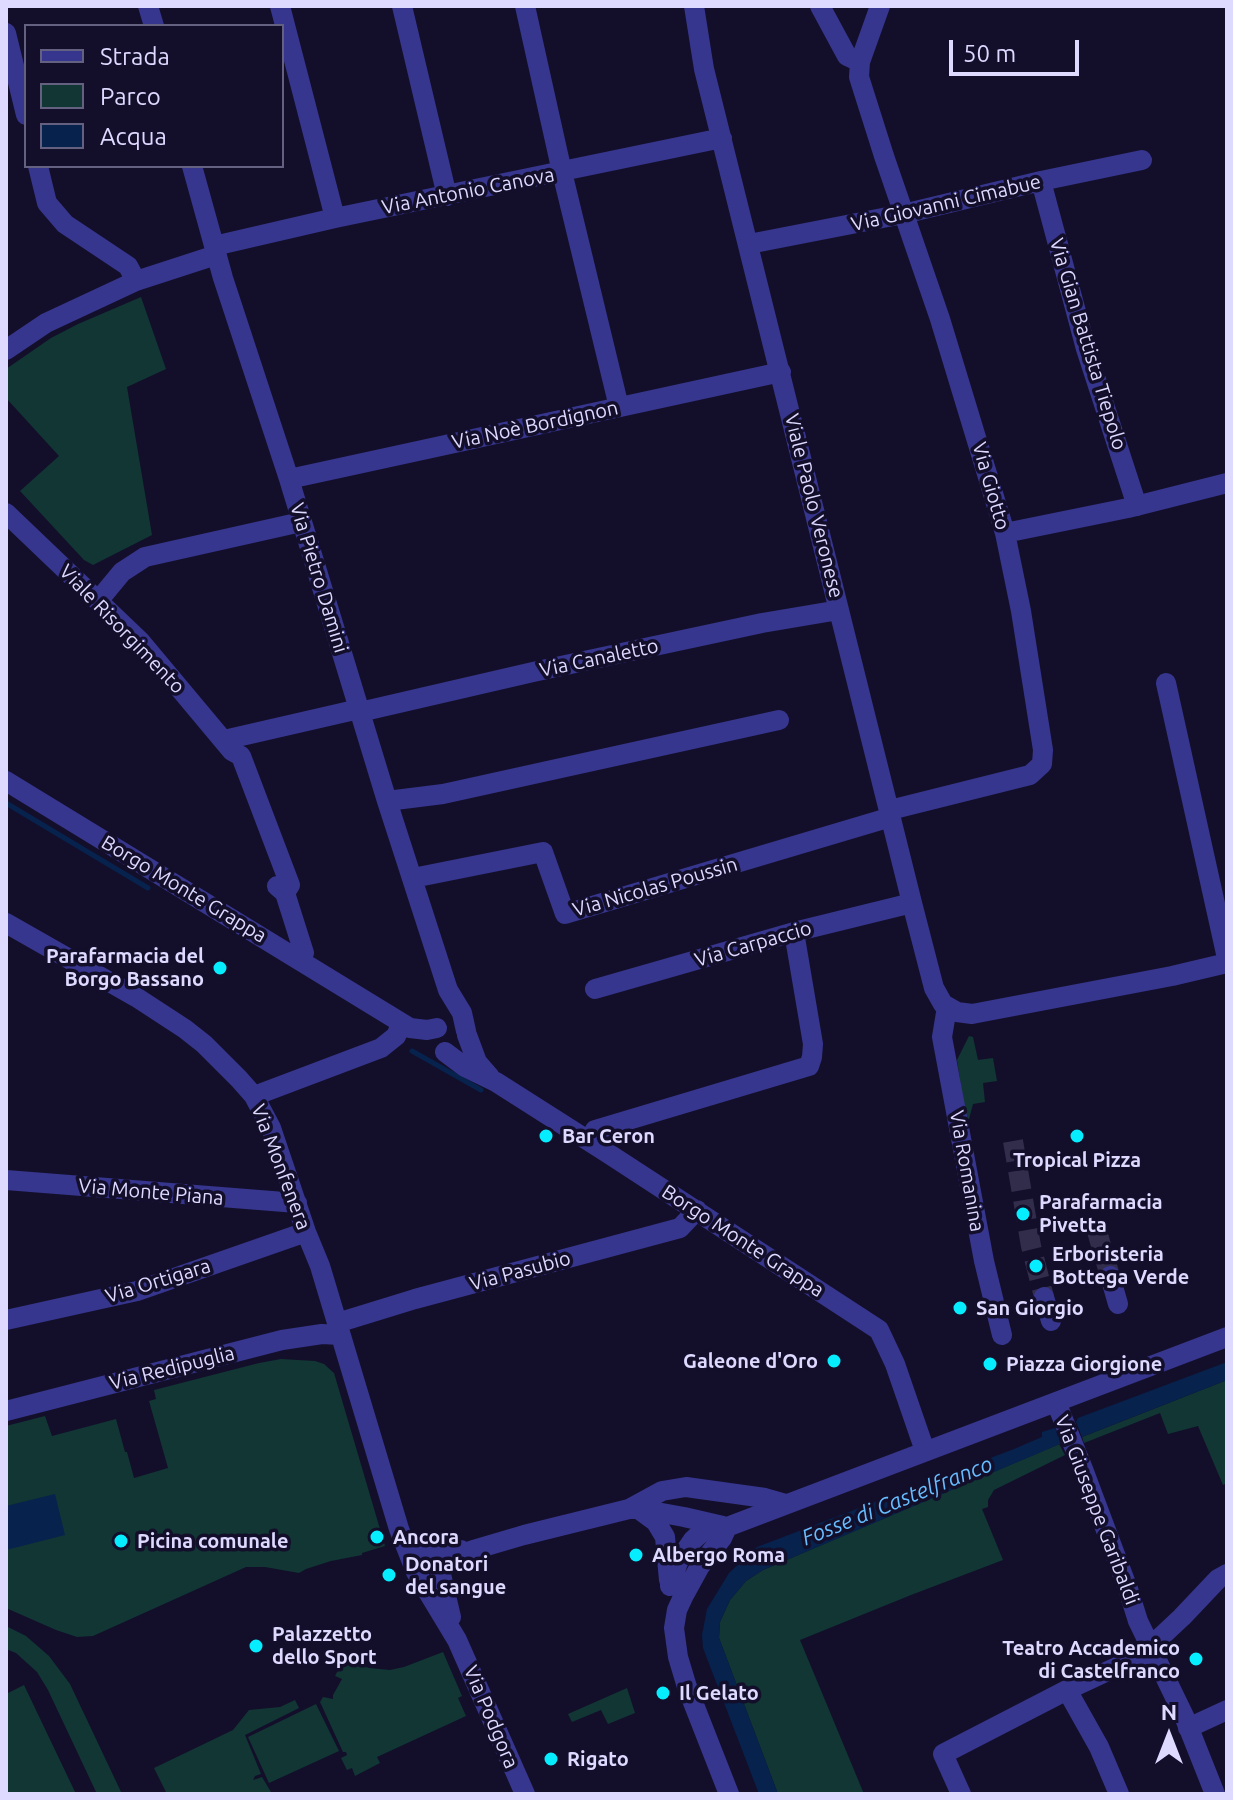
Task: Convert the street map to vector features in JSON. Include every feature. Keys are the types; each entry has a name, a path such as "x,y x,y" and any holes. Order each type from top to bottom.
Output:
{"street":[{"path":"280,6 335,218"},
{"path":"402,6 447,196"},
{"path":"525,6 619,407"},
{"name":"Viale Paolo Veronese","path":"694,6 704,69 912,903 934,988 945,1005"},
{"path":"820,6 847,56 860,62"},
{"name":"Via Giotto","path":"880,6 860,62 860,80 940,319 1005,533 1043,750 1042,764 1030,775 890,814"},
{"path":"6,33 22,78"},
{"name":"Via Antonio Canova","path":"6,350 46,323 136,281 215,251 335,218 722,138"},
{"name":"Via Giovanni Cimabue","path":"749,244 903,214 1142,160"},
{"path":"38,168 47,203 65,224 128,266 136,281"},
{"name":"Via Pietro Damini","path":"193,168 215,251 289,479 387,801 448,990 459,1006 466,1033"},
{"name":"Via Gian Battista Tiepolo","path":"1041,181 1086,349 1137,506"},
{"name":"Via Noè Bordignon","path":"289,479 781,372"},
{"path":"1005,533 1137,506 1227,483"},
{"name":"Viale Risorgimento","path":"6,513 140,641 228,745 230,760 264,852 278,888 285,893 304,953 300,960"},
{"path":"98,601 122,572 145,557 301,522"},
{"name":"Via Canaletto","path":"228,745 359,710 762,623 839,610"},
{"path":"945,1005 957,1012 972,1014 1172,976 1227,960 1166,683"},
{"path":"387,801 443,794 779,720"},
{"name":"Borgo Monte Grappa","path":"6,781 402,1023 427,1030 453,1021 460,1023 477,1062 496,1082"},
{"name":"Via Nicolas Poussin","path":"413,878 543,852 565,914 890,814"},
{"name":"Via Carpaccio","path":"595,989 794,932 912,903"},
{"name":"Via Monfenera","path":"6,923 136,997 185,1029 204,1044 254,1096 271,1128 320,1266 399,1529 428,1564"},
{"path":"590,1141 595,1130 809,1066 813,1044 794,932"},
{"path":"448,990 447,1007 435,1040 443,1051 453,1053 466,1044 466,1033"},
{"name":"Via Romanina","path":"945,1005 942,1037 984,1261 1002,1335"},
{"path":"254,1096 381,1048 396,1036 402,1023"},
{"name":"Borgo Monte Grappa","path":"402,1023 419,1039 496,1082 590,1141 879,1330 895,1364 925,1451"},
{"name":"Via Monte Piana","path":"6,1180 297,1203"},
{"name":"Via Pasubio","path":"338,1329 415,1299 680,1228 697,1210"},
{"name":"Via Ortigara","path":"6,1320 137,1291 306,1232"},
{"path":"1110,1276 1118,1304"},
{"path":"1044,1297 1051,1321"},
{"name":"Via Redipuglia","path":"6,1411 282,1340 338,1329"},
{"path":"670,1586 678,1562 698,1535 709,1529 727,1527 1227,1337"},
{"name":"Via Giuseppe Garibaldi","path":"1056,1402 1138,1621 1215,1794"},
{"path":"428,1564 446,1550 473,1550 632,1509 662,1491 693,1488 786,1504"},
{"path":"662,1491 704,1501 723,1517 727,1527 683,1597 674,1628"},
{"path":"632,1509 727,1527"},
{"path":"632,1509 651,1517 665,1537 678,1657 729,1794"},
{"name":"Via Podgora","path":"428,1564 445,1599 457,1640 525,1794"},
{"path":"961,1794 943,1754 1151,1649 1218,1579 1227,1574"},
{"path":"1067,1690 1099,1747 1119,1794"},
{"path":"1188,1728 1227,1710"}],"green space":[{"path":"141,297 166,369 127,387 152,535 93,565 84,560 20,491 59,456 6,398 6,369 51,338"},
{"path":"969,1036 973,1037 978,1060 993,1058 997,1081 983,1083 985,1102 973,1104 969,1119 966,1119 957,1060"},
{"path":"281,1359 315,1361 334,1373 385,1546 299,1573 246,1567 93,1636 77,1637 6,1608 6,1426 45,1416 52,1436 116,1419 134,1478 168,1468 149,1401 156,1399 154,1390"},
{"path":"1227,1380 1227,1483 1223,1485 1198,1426 1168,1434 1160,1413 1084,1443 1082,1437"},
{"path":"1059,1444 1065,1455 994,1490 988,1507 982,1509 1003,1560 800,1640 864,1794 778,1794 719,1638 720,1622 730,1600 746,1581 763,1570"},
{"path":"6,1626 26,1636 49,1656 70,1684 122,1794 97,1794 37,1672 16,1653 6,1649"},
{"path":"443,1652 462,1696 458,1698 466,1716 377,1757 380,1763 355,1776 352,1768 347,1770 341,1758 347,1755 346,1752 343,1752 320,1702 323,1697 333,1699 342,1679 335,1676 346,1655 369,1668 390,1670"},
{"path":"24,1685 76,1794 6,1794 6,1694"},
{"path":"627,1688 635,1713 608,1724 601,1710 572,1722 568,1714"},
{"path":"295,1700 299,1708 245,1735 261,1774 253,1780 262,1777 273,1794 167,1794 154,1768 233,1730 249,1710 280,1707"},
{"path":"316,1704 339,1751 269,1783 248,1737"}],"water":[{"path":"1227,1362 1227,1380 1082,1437 1076,1422 1078,1418"},
{"name":"Fosse di Castelfranco","path":"1055,1428 1062,1442 1060,1444 763,1570 746,1581 730,1600 720,1622 719,1638 778,1794 759,1794 703,1648 707,1609 729,1573 757,1547 1014,1449"},
{"path":"55,1494 65,1535 6,1550 6,1506"}],"waterway":[{"path":"6,803 148,888"},
{"path":"412,1051 481,1090"}],"tunnel":[{"path":"1013,1141 1031,1246 1044,1297"},
{"path":"1096,1228 1110,1276"}],"place":[{"name":"Parafarmacia del Borgo Bassano","path":"220,968"},
{"name":"Bar Ceron","path":"546,1136"},
{"name":"Tropical Pizza","path":"1077,1136"},
{"name":"Parafarmacia Pivetta","path":"1023,1214"},
{"name":"Erboristeria Bottega Verde","path":"1036,1266"},
{"name":"San Giorgio","path":"960,1308"},
{"name":"Galeone d'Oro","path":"834,1361"},
{"name":"Piazza Giorgione","path":"990,1364"},
{"name":"Ancora","path":"377,1537"},
{"name":"Picina comunale","path":"121,1541"},
{"name":"Albergo Roma","path":"636,1555"},
{"name":"Donatori del sangue","path":"389,1575"},
{"name":"Palazzetto dello Sport","path":"256,1646"},
{"name":"Teatro Accademico di Castelfranco","path":"1196,1659"},
{"name":"Il Gelato","path":"663,1693"},
{"name":"Rigato","path":"551,1759"}]}
